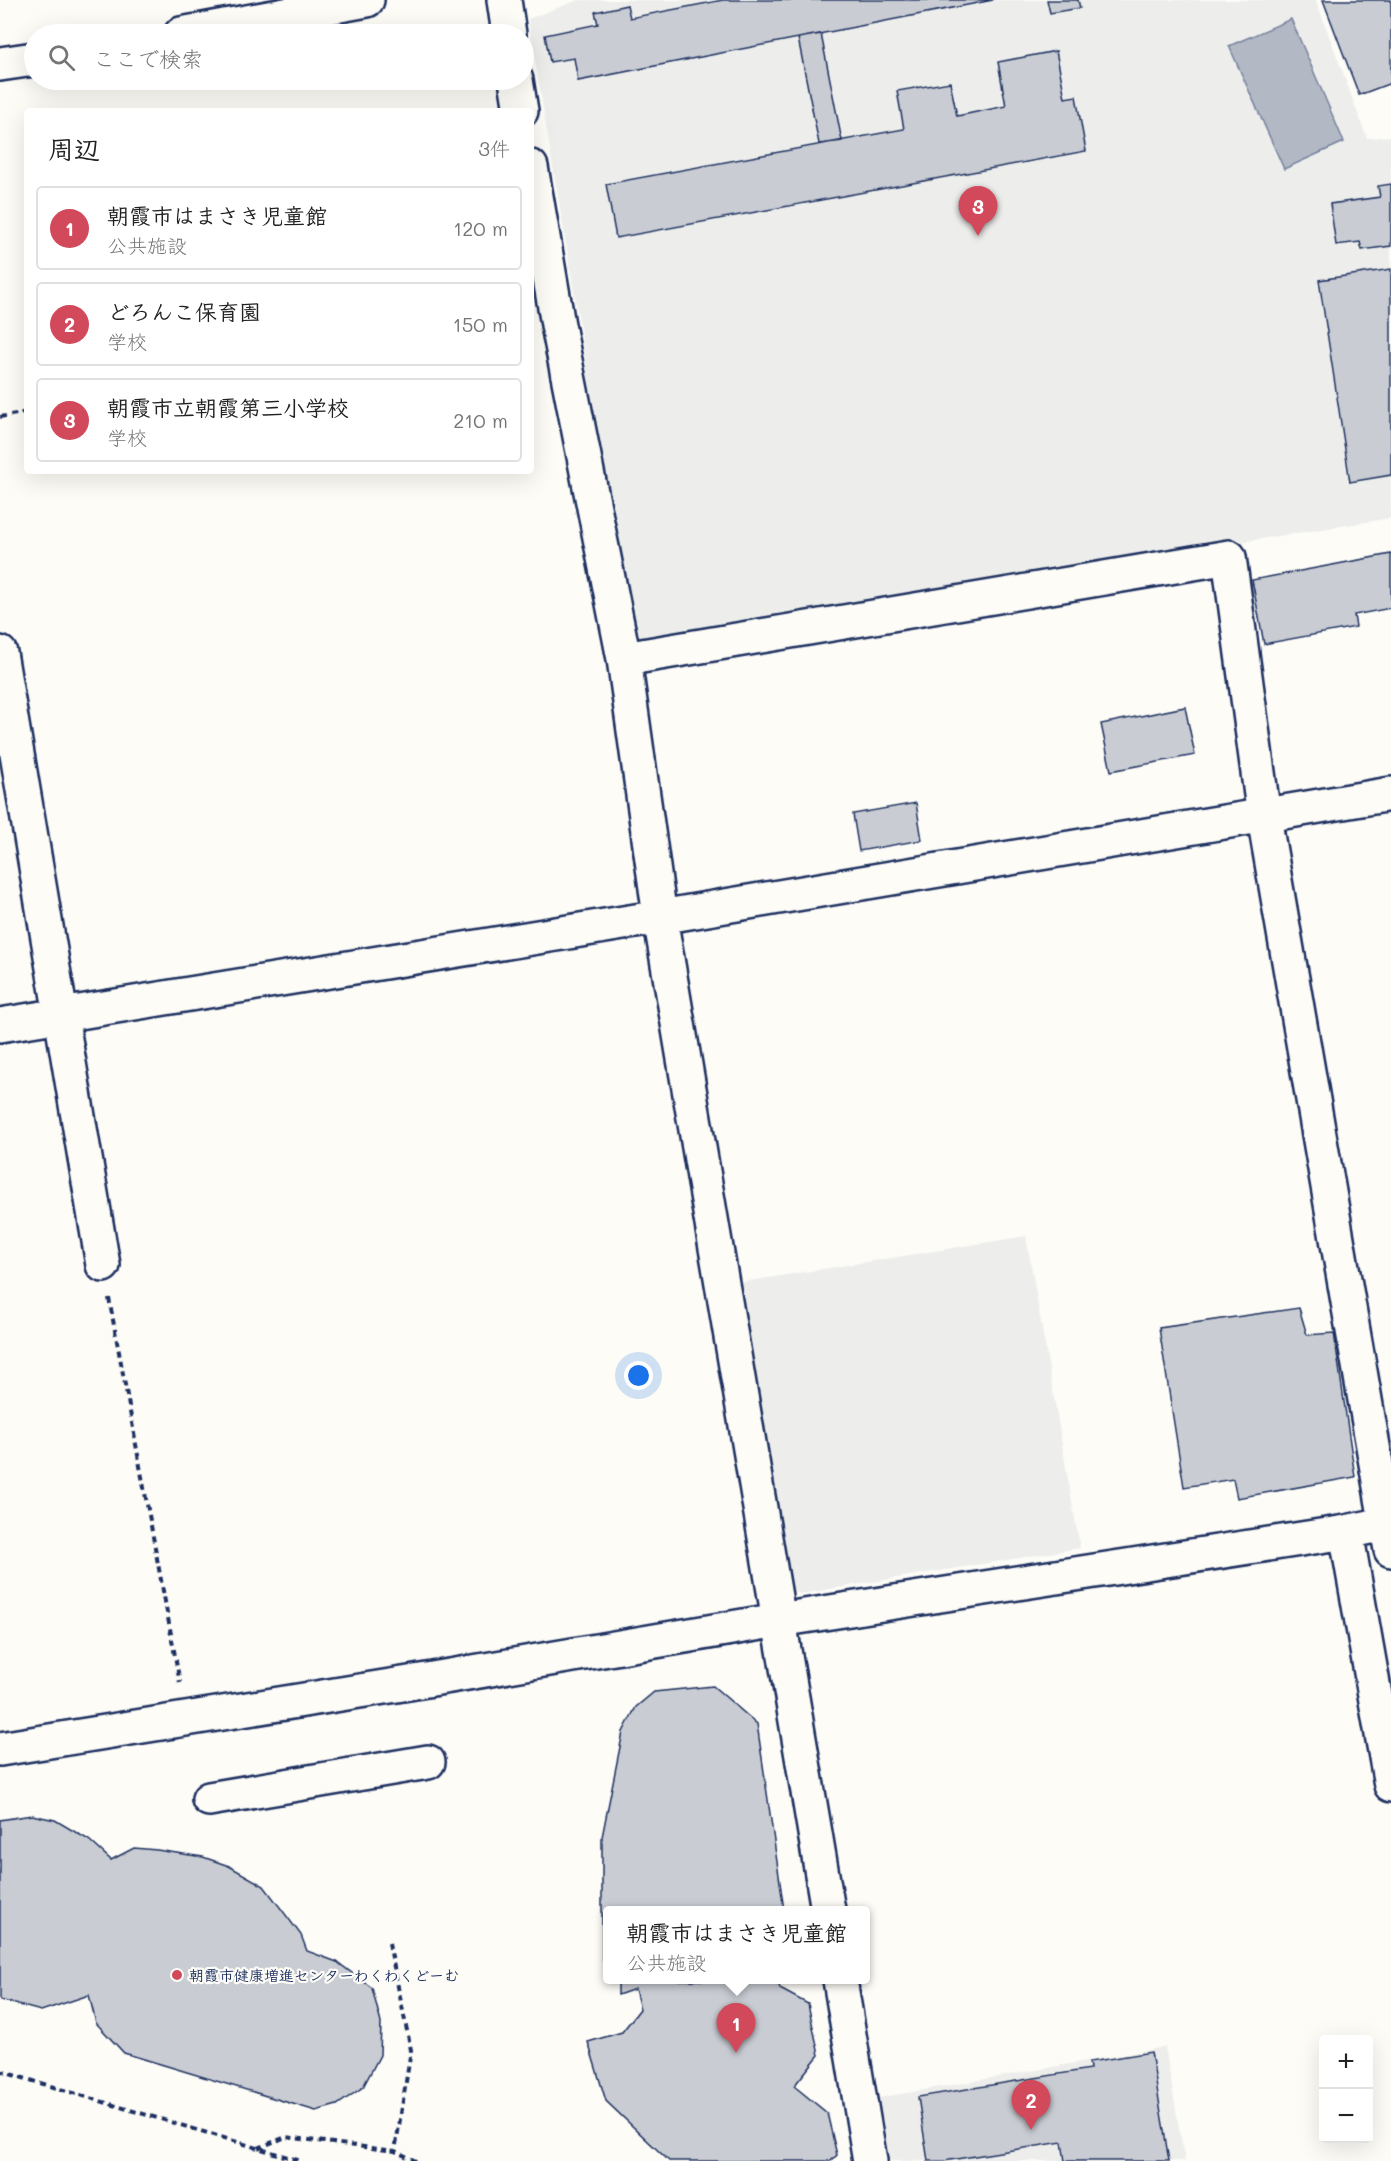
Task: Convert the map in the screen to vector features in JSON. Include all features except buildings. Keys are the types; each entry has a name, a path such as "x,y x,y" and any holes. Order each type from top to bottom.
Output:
{"street":[{"path":"235,24 367,0"},
{"path":"504,0 508,24"},
{"path":"0,63 24,60"},
{"path":"518,90 521,108"},
{"path":"534,185 558,325 624,659 660,917 827,1906"},
{"path":"0,1749 779,1620 1346,1532 1389,1531 1264,817 1229,557 624,659"},
{"path":"0,653 103,1265"},
{"path":"0,1025 1264,817 1391,794"},
{"path":"1346,1532 1391,1785"},
{"path":"209,1799 428,1762"},
{"path":"841,1984 870,2161"}],"path":[{"path":"0,417 24,413"},
{"path":"103,1265 186,1718"},
{"path":"389,1943 411,2050 395,2151"},
{"path":"0,2071 301,2161"},
{"path":"258,2148 286,2137 395,2151 416,2161"}],"shaded area":[{"path":"578,0 1316,0 1367,138 1391,136 1391,518 1222,545 634,648 534,55 534,24 529,24 528,19"},
{"path":"1291,19 1344,142 1284,169 1229,46"},
{"path":"1026,1236 1080,1548 800,1594 787,1588 736,1283"},
{"path":"1165,2047 1185,2161 889,2161 878,2098"}],"place":[{"name":"朝霞市立朝霞第三小学校","path":"978,236"},
{"name":"朝霞市健康増進センターわくわくどーむ","path":"177,1975"},
{"name":"朝霞市はまさき児童館","path":"736,2053"},
{"name":"どろんこ保育園","path":"1031,2130"}]}
